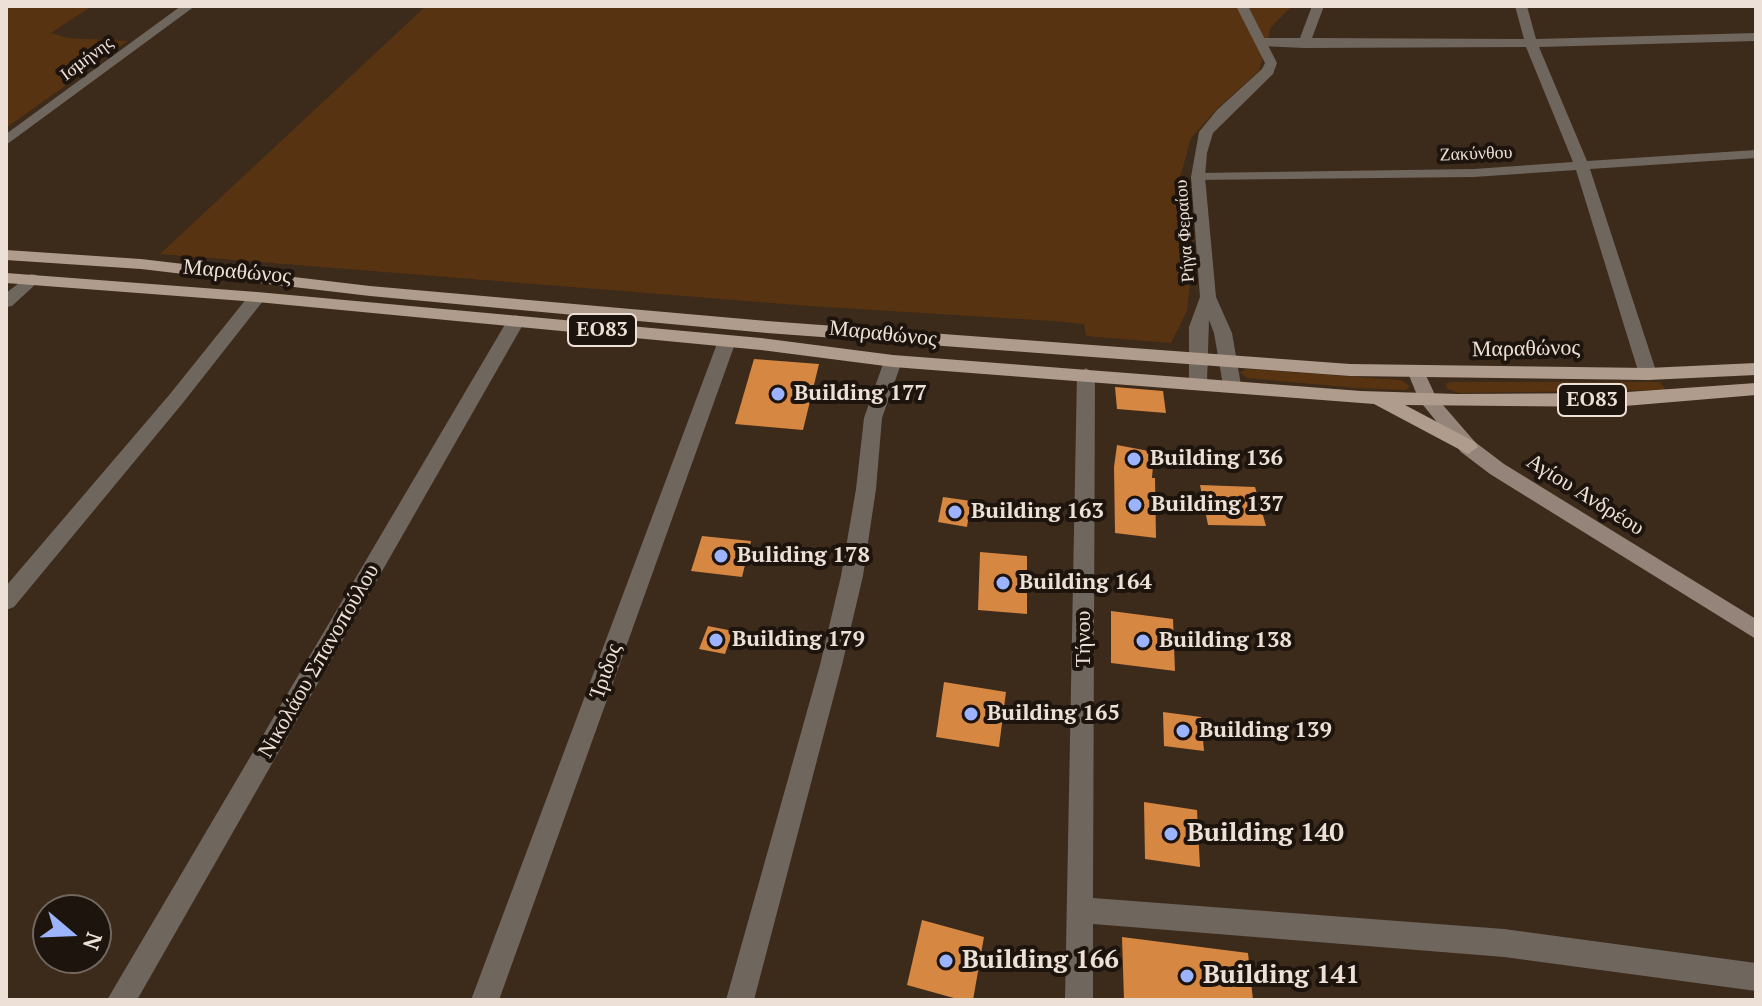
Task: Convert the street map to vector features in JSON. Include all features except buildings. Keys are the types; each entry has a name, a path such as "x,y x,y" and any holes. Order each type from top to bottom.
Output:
{"main road":[{"name":"Μαραθώνος","path":"6,255 141,264 370,291 767,327 1417,373 1648,374 1756,369"},
{"name":"Μαραθώνος","path":"6,278 516,321 893,361 1361,397 1613,400 1756,389"},
{"name":"Αγίου Ανδρέου","path":"1417,373 1428,400 1468,447 1497,469 1756,630"},
{"path":"1361,397 1382,402 1468,447"}],"street":[{"name":"Ισμήνης","path":"6,141 189,6"},
{"name":"Ρήγα Φεραίου","path":"1208,297 1198,177 1200,153 1206,132 1268,71 1271,63 1242,6"},
{"path":"1304,44 1318,6"},
{"path":"1521,6 1531,43 1582,166 1648,374"},
{"path":"1262,42 1531,43 1756,37"},
{"name":"Ζακύνθου","path":"1198,177 1474,173 1756,154"},
{"path":"6,302 31,279"},
{"path":"6,601 176,399 257,297"},
{"path":"1198,383 1198,327 1208,297"},
{"path":"1208,297 1223,333 1232,385"},
{"name":"Νικολάου Σπανοπούλου","path":"121,1000 516,321"},
{"name":"Ίριδος","path":"485,1000 727,341"},
{"path":"740,1000 831,665 852,576 866,489 873,418 893,361"},
{"name":"Τήνου","path":"1079,1000 1086,374"},
{"path":"1082,910 1504,943 1756,977"}],"shaded area":[{"path":"6,6 92,6 51,33 68,38 128,41 6,128"},
{"path":"426,6 1292,6 1271,27 1259,71 1219,107 1191,138 1178,185 1180,214 1195,233 1187,311 1171,343 1086,336 1084,324 1052,321 809,306 160,254"},
{"path":"1247,369 1401,380 1410,386 1406,390 1356,388 1247,378 1240,372"},
{"path":"1660,382 1666,390 1459,393 1447,389 1446,384"}],"place":[{"name":"Building 177","path":"778,394"},
{"name":"Building 136","path":"1134,459"},
{"name":"Building 137","path":"1135,505"},
{"name":"Building 163","path":"955,512"},
{"name":"Buliding 178","path":"721,556"},
{"name":"Building 164","path":"1003,583"},
{"name":"Building 179","path":"716,640"},
{"name":"Building 138","path":"1143,641"},
{"name":"Building 165","path":"971,714"},
{"name":"Building 139","path":"1183,731"},
{"name":"Building 140","path":"1171,834"},
{"name":"Building 166","path":"946,961"},
{"name":"Building 141","path":"1187,976"}]}
